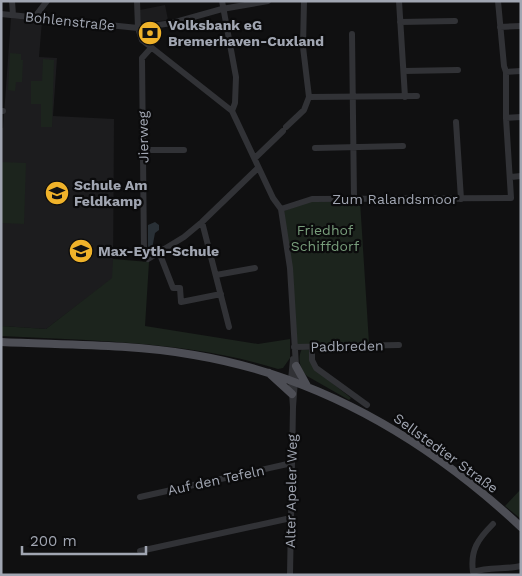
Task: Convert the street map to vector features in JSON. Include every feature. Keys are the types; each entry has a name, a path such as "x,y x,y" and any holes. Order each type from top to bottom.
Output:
{"main road":[{"name":"Sellstedter Straße","path":"1,342 175,352 227,361 294,381 369,415 410,440 475,488 521,527"},
{"path":"296,366 307,386"},
{"path":"269,373 292,394"}],"street":[{"path":"12,1 13,15"},
{"path":"34,18 47,1"},
{"path":"137,1 138,28 142,40 232,111 258,168 273,198 281,209 290,268 294,381"},
{"name":"Bohlenstraße","path":"1,14 138,28 172,23 222,5 268,1"},
{"path":"255,158 304,110 309,97 303,47 304,1"},
{"path":"399,1 405,96"},
{"path":"498,1 506,72 506,118 511,176 521,176"},
{"path":"222,5 236,77 235,103 232,111"},
{"path":"400,22 455,21"},
{"path":"500,27 521,26"},
{"path":"352,34 354,200"},
{"name":"Jierweg","path":"151,48 142,58 144,253 148,259 159,252"},
{"path":"404,71 458,70"},
{"path":"506,72 521,71"},
{"path":"309,97 417,96"},
{"path":"506,118 521,117"},
{"path":"456,122 461,198"},
{"path":"315,148 403,146"},
{"path":"143,150 184,150"},
{"path":"221,294 181,302 180,288 173,288 159,252 202,222 258,168"},
{"name":"Zum Ralandsmoor","path":"281,209 312,199 511,198 511,176"},
{"path":"202,222 229,327"},
{"path":"216,275 254,268"},
{"name":"Padbreden","path":"294,349 312,346 399,345"},
{"path":"312,346 312,360 316,368 367,405"},
{"path":"294,349 296,366 294,381"},
{"name":"Alter Apeler Weg","path":"293,407 294,381"},
{"name":"Alter Apeler Weg","path":"290,575 294,381"},
{"name":"Auf den Tefeln","path":"140,497 292,463"},
{"path":"140,552 291,518"},
{"path":"493,524 478,539 472,551 473,572 490,567 506,568 521,566"}],"shaded area":[{"path":"165,5 168,20 141,23 140,10"},
{"name":"Schule Am Feldkamp","path":"11,18 42,21 39,57 57,58 53,116 114,119 113,278 46,329 1,326 1,128 3,128"},
{"path":"155,222 159,225 159,230 155,233 152,249 148,249 148,225"}],"green space":[{"path":"10,53 21,54 21,60 23,60 22,82 16,82 15,91 8,90"},
{"path":"43,59 54,60 52,127 41,127 41,104 31,104 31,81 42,81"},
{"path":"1,162 26,163 24,224 1,223"},
{"name":"Friedhof Schiffdorf","path":"360,201 369,343 297,346 284,211 307,202"},
{"path":"113,259 149,262 145,326 258,344 290,339 290,358 283,368 278,369 210,353 176,348 106,341 1,336 1,326 46,329 112,278"},
{"path":"302,349 310,350 318,372 351,398 349,400 307,376 300,363"},
{"path":"521,489 521,519 505,506"}],"place":[{"name":"Volksbank eG Bremerhaven-Cuxland","path":"150,33"},
{"name":"Schule Am Feldkamp","path":"57,193"},
{"name":"Max-Eyth-Schule","path":"81,251"}]}
